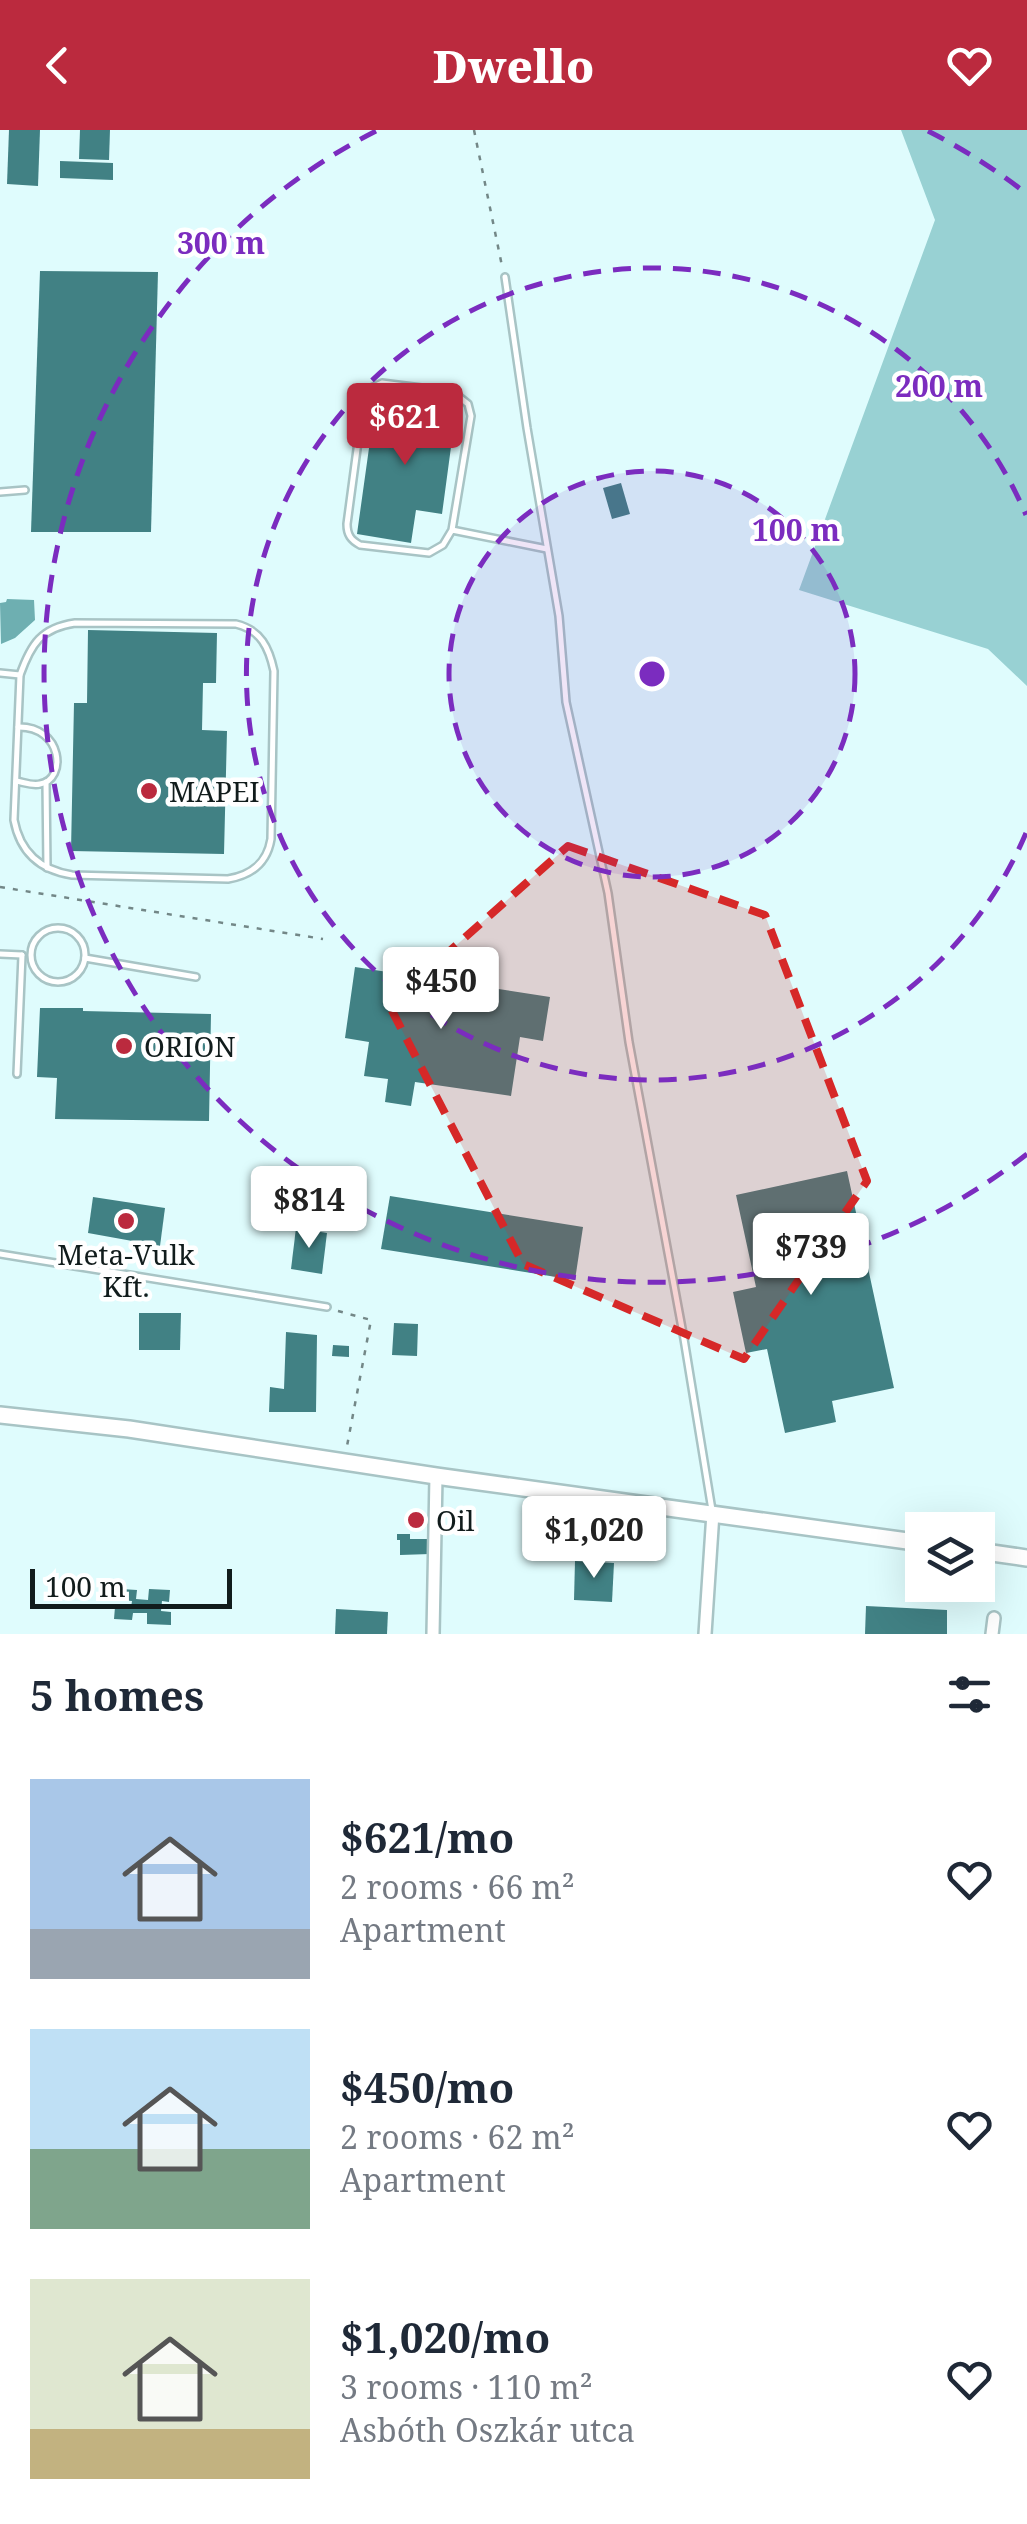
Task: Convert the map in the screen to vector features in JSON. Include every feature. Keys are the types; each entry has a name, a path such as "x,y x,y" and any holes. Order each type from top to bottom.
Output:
{"main road":[{"path":"0,1415 129,1429 905,1541"},
{"path":"995,1553 1027,1558"}],"street":[{"path":"433,1634 436,1476"},
{"path":"705,1634 713,1513"},
{"path":"992,1634 994,1618"}],"lane":[{"path":"504,278 559,616 566,702 608,894 629,1042 713,1513"},
{"path":"376,384 454,392 468,404 471,416 452,530 443,545 428,552 360,545 349,536 347,524 364,397 376,384"},
{"path":"0,492 26,490"},
{"path":"452,530 548,548"},
{"path":"58,625 247,627 270,650 274,671 270,838 265,859 242,877 228,879 72,875 47,868 27,853 16,834 14,820 20,675 26,657 45,633 58,625"},
{"path":"0,672 20,675"},
{"path":"16,780 36,785 46,782 56,768 48,736 30,727 18,727"},
{"path":"46,782 47,868"},
{"path":"57,928 80,938 85,958 75,977 50,982 36,972 31,956 35,940 57,928"},
{"path":"0,954 31,956"},
{"path":"17,1074 22,956"},
{"path":"85,958 196,978"},
{"path":"0,1254 327,1307"}],"path":[{"path":"474,130 504,278"},
{"path":"0,887 323,938"},
{"path":"327,1307 371,1320 346,1462"}],"highlighted area":[{"path":"568,846 765,915 867,1181 744,1359 523,1264 389,1005"}],"shaded area":[{"path":"901,130 1027,130 1027,686 988,649 799,590 935,220"},
{"path":"7,599 34,600 35,620 15,638 1,644 0,603"}],"building":[{"path":"9,130 40,130 38,186 7,184"},
{"path":"80,130 110,130 109,160 79,159"},
{"path":"60,161 113,163 113,180 60,178"},
{"path":"40,271 158,272 151,532 31,532"},
{"path":"376,398 456,410 442,514 416,510 411,543 357,534"},
{"path":"621,483 630,514 612,519 603,488"},
{"name":"MAPEI","path":"88,630 217,633 216,683 203,683 202,730 227,731 224,854 71,851 74,703 87,703"},
{"path":"355,967 550,997 543,1041 520,1037 511,1096 415,1082 411,1106 385,1102 388,1079 364,1076 369,1042 345,1038"},
{"name":"ORION","path":"40,1008 211,1014 209,1121 55,1119 57,1078 37,1077"},
{"path":"847,1171 894,1388 832,1401 836,1422 785,1433 767,1349 746,1353 733,1292 756,1287 736,1195"},
{"path":"390,1196 583,1227 575,1280 381,1249"},
{"name":"Meta-Vulk Kft.","path":"93,1197 165,1208 160,1246 88,1233"},
{"path":"296,1228 327,1233 322,1274 291,1269"},
{"path":"139,1313 181,1313 180,1350 139,1350"},
{"path":"394,1323 418,1324 417,1356 392,1355"},
{"path":"286,1332 317,1335 316,1412 269,1412 270,1387 284,1389"},
{"path":"333,1345 349,1346 349,1357 332,1356"},
{"path":"397,1534 429,1539 430,1554 400,1555"},
{"path":"575,1561 614,1563 612,1602 574,1600"},
{"path":"121,1589 137,1590 136,1599 148,1600 149,1589 170,1590 169,1602 162,1601 161,1611 171,1612 171,1625 147,1624 147,1613 133,1613 132,1620 114,1619 115,1607 131,1608 132,1601 120,1600"},
{"path":"866,1606 947,1610 947,1634 865,1634"},
{"path":"336,1609 388,1612 387,1634 335,1634"}],"place":[{"name":"MAPEI","path":"149,791"},
{"name":"ORION","path":"124,1046"},
{"name":"Meta-Vulk Kft.","path":"126,1221"},
{"name":"Oil","path":"416,1520"}]}
